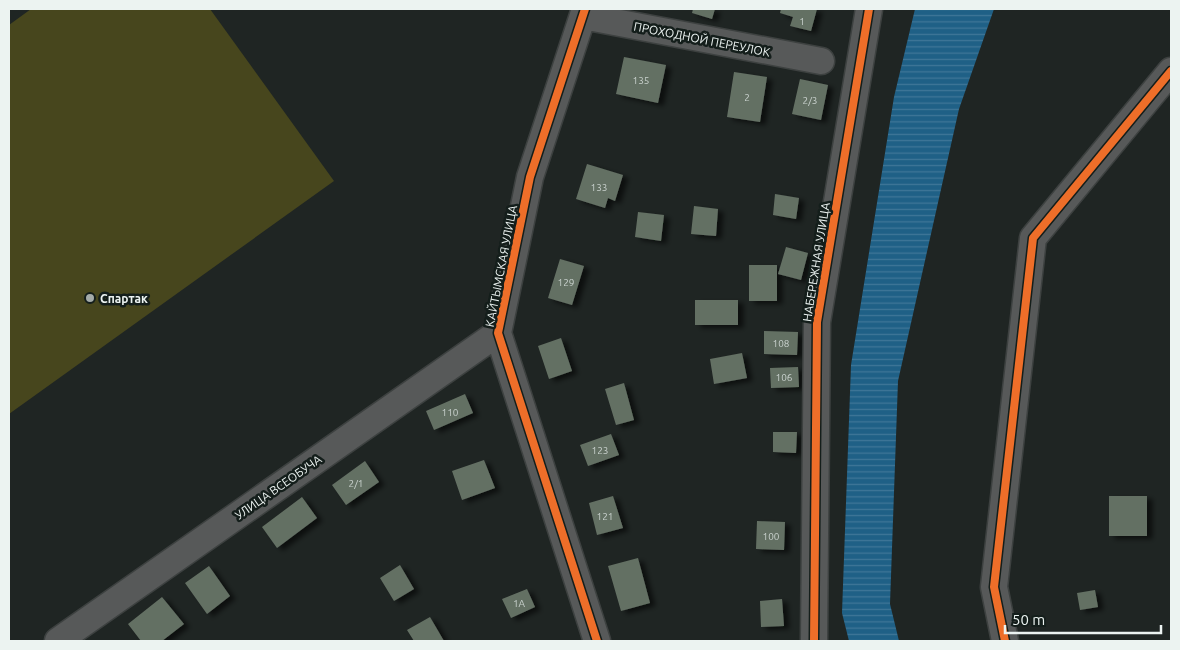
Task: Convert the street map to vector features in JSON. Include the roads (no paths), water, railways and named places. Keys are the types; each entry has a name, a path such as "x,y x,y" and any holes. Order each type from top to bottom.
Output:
{"street":[{"name":"НАБЕРЕЖНАЯ УЛИЦА","path":"814,641 817,322 869,9"},
{"name":"ПРОХОДНОЙ ПЕРЕУЛОК","path":"584,12 821,61"},
{"name":"КАЙТЫМСКАЯ УЛИЦА","path":"584,12 530,176 498,333 597,641"},
{"path":"1006,641 994,587 1033,238 1171,71"},
{"name":"УЛИЦА ВСЕОБУЧА","path":"58,641 498,333"}],"water":[{"path":"915,9 994,9 959,109 898,381 890,604 899,641 849,641 842,613 851,365 894,97"}],"place":[{"name":"Спартак","path":"90,298"}]}
